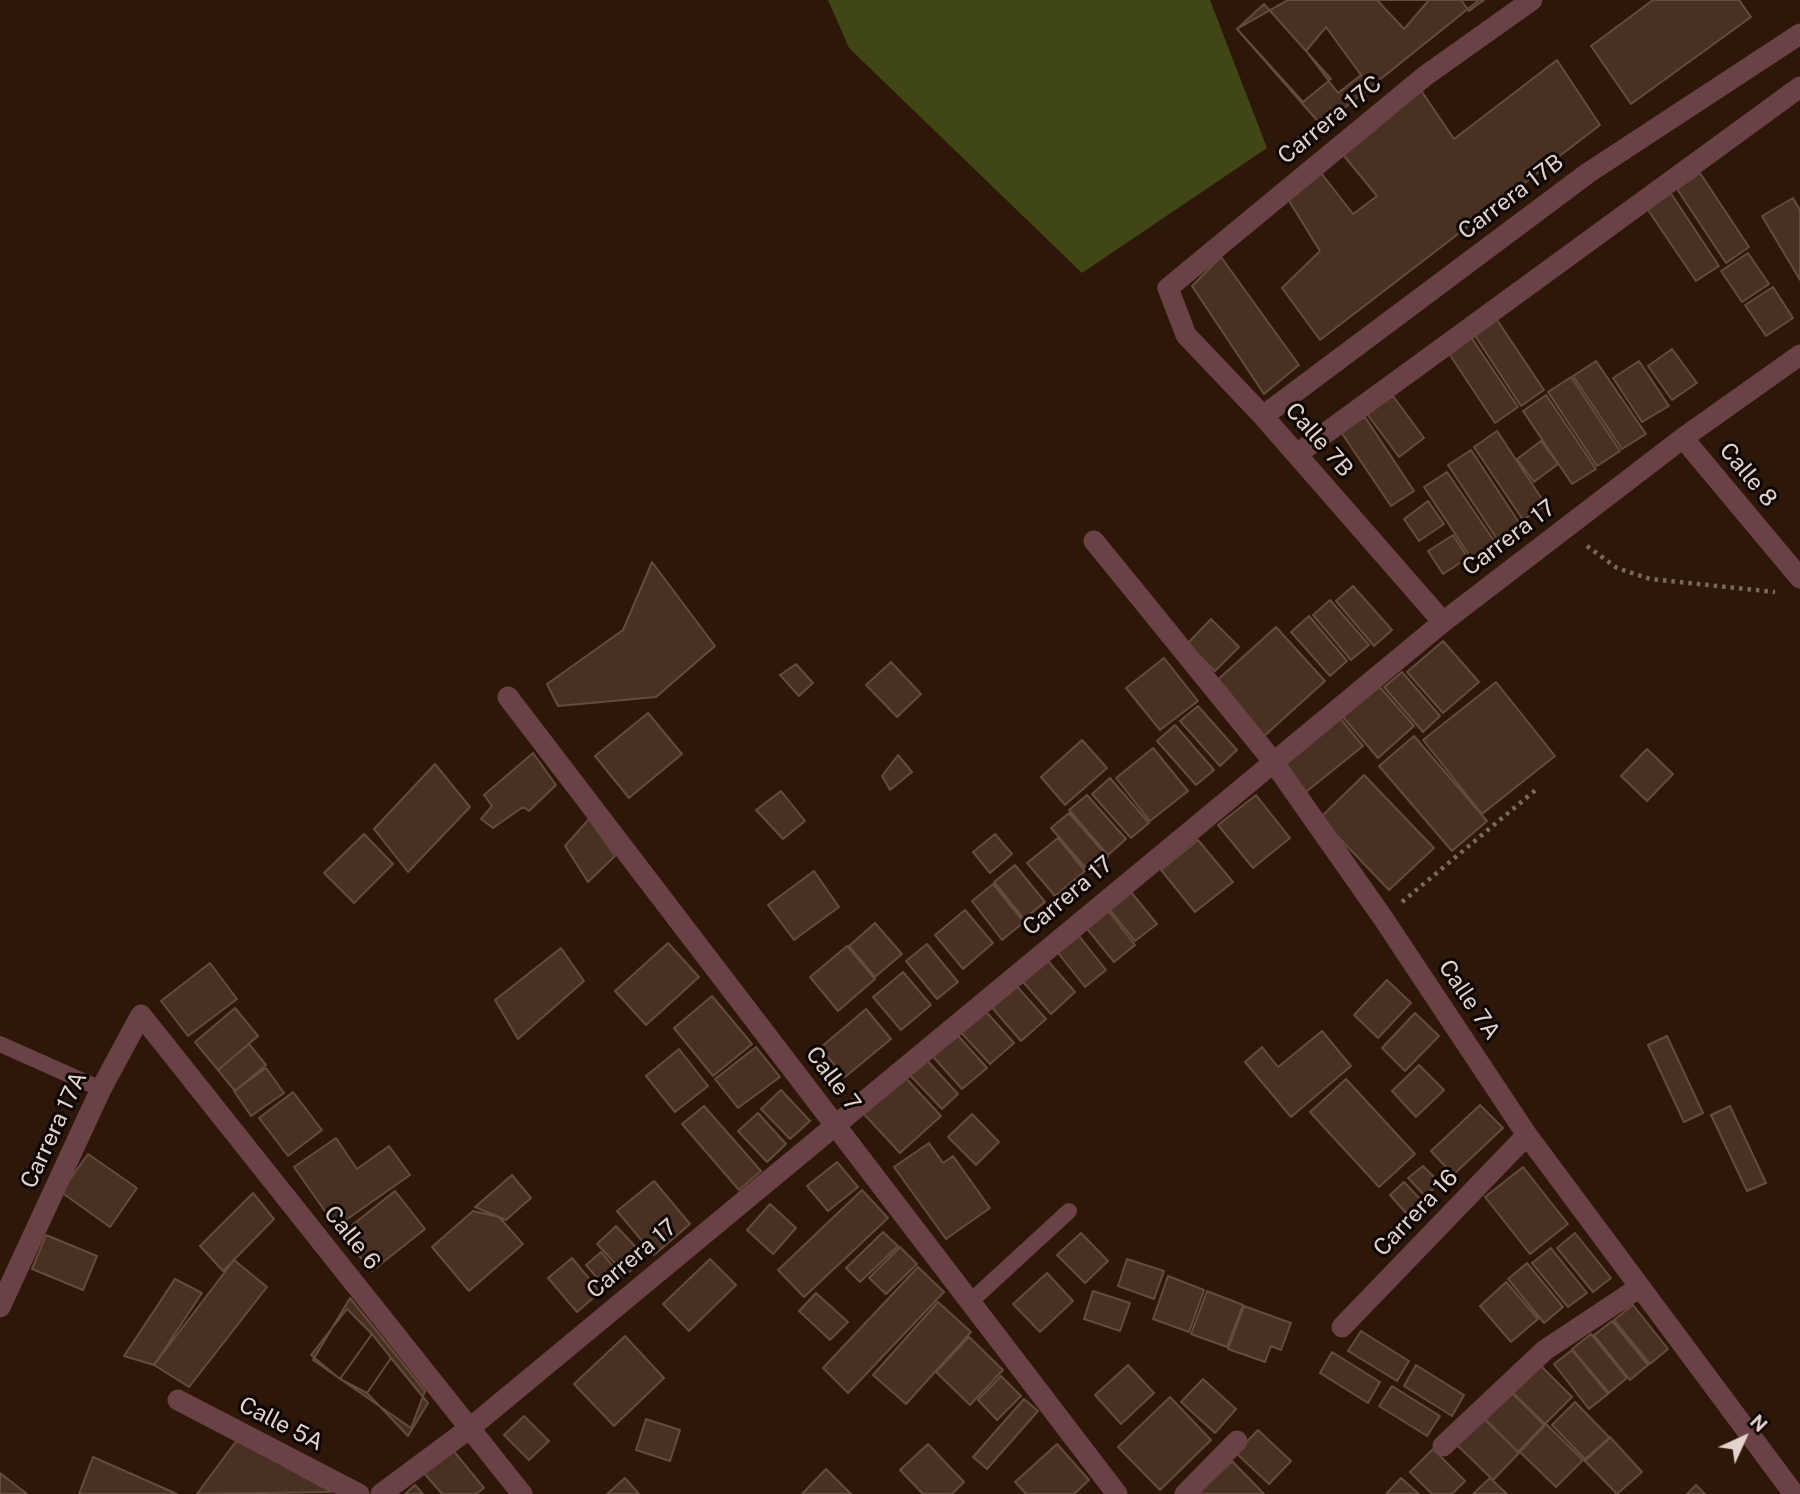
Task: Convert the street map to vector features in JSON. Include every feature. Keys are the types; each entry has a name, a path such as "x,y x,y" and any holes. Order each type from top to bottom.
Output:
{"street":[{"name":"Carrera 17C","path":"1168,288 1426,76 1532,0"},
{"name":"Carrera 17B","path":"1263,416 1588,173 1800,34"},
{"path":"1297,454 1800,87"},
{"name":"Calle 7B","path":"1168,288 1186,335 1263,416 1443,622"},
{"name":"Carrera 17","path":"382,1494 470,1428 1272,760 1443,622 1683,438 1800,355"},
{"name":"Calle 8","path":"1683,438 1793,586"},
{"name":"Calle 7A","path":"1094,541 1272,760 1383,918 1527,1135 1794,1494"},
{"name":"Calle 7","path":"508,697 1117,1494"},
{"name":"Carrera 17A","path":"0,1307 101,1089 141,1016"},
{"name":"Calle 6","path":"141,1016 522,1494"},
{"name":"Carrera 16","path":"1342,1327 1527,1135"},
{"path":"1443,1446 1545,1350 1640,1287"},
{"name":"Calle 5A","path":"178,1400 359,1494"},
{"path":"1185,1494 1237,1441"}],"lane":[{"path":"0,1044 101,1089"},
{"path":"970,1302 1069,1211"}],"path":[{"path":"1564,529 1617,568 1650,579 1793,586"},
{"path":"1383,918 1538,788"}],"green space":[{"path":"828,0 1210,0 1267,148 1082,273 849,48"}],"building":[{"path":"1288,0 1479,0 1322,126 1237,29"},
{"path":"1377,0 1429,0 1404,29"},
{"path":"1461,0 1484,0 1469,11"},
{"path":"1653,0 1739,0 1751,17 1631,104 1591,46"},
{"path":"1264,4 1331,79 1303,102 1237,29"},
{"path":"1326,27 1361,75 1338,93 1306,51"},
{"path":"1557,60 1600,125 1320,340 1282,288 1320,251 1286,196 1318,169 1353,214 1377,196 1340,151 1418,86 1454,139"},
{"path":"1700,173 1749,247 1726,263 1677,189"},
{"path":"1670,192 1719,266 1696,281 1646,207"},
{"path":"1793,198 1800,210 1800,280 1762,216"},
{"path":"1748,253 1769,284 1742,302 1721,271"},
{"path":"1221,257 1299,365 1264,394 1192,286"},
{"path":"1773,287 1793,318 1766,336 1745,305"},
{"path":"1495,317 1544,390 1521,406 1472,331"},
{"path":"1469,334 1518,407 1495,423 1446,349"},
{"path":"1672,349 1697,383 1672,400 1648,366"},
{"path":"1596,361 1646,434 1622,449 1573,376"},
{"path":"1639,361 1669,406 1642,422 1613,378"},
{"path":"1571,377 1620,451 1597,466 1548,392"},
{"path":"1546,395 1596,469 1572,484 1523,411"},
{"path":"1393,396 1424,438 1399,457 1367,414"},
{"path":"1365,417 1414,491 1391,506 1341,432"},
{"path":"1497,431 1546,505 1523,520 1474,447"},
{"path":"1541,441 1558,464 1534,482 1517,459"},
{"path":"1471,450 1520,524 1497,539 1448,465"},
{"path":"1447,472 1497,545 1473,561 1424,487"},
{"path":"1428,501 1444,524 1419,541 1404,519"},
{"path":"1453,535 1468,558 1443,574 1428,551"},
{"path":"652,562 715,646 656,697 558,706 547,684 623,630"},
{"path":"1353,586 1392,630 1374,646 1336,601"},
{"path":"1330,600 1369,645 1351,660 1313,615"},
{"path":"1309,616 1347,661 1330,676 1291,632"},
{"path":"1211,619 1239,647 1215,671 1187,644"},
{"path":"1276,627 1325,681 1262,738 1213,684"},
{"path":"1443,641 1479,682 1443,713 1407,672"},
{"path":"1164,658 1198,701 1160,730 1126,688"},
{"path":"891,662 921,694 897,717 866,685"},
{"path":"796,664 813,683 799,696 780,675"},
{"path":"1402,672 1440,716 1423,732 1384,687"},
{"path":"1496,682 1555,756 1482,814 1423,740"},
{"path":"1378,685 1414,726 1378,758 1342,716"},
{"path":"1198,706 1237,750 1220,766 1180,721"},
{"path":"648,713 682,754 629,798 595,756"},
{"path":"1339,717 1363,746 1306,792 1283,764"},
{"path":"1175,725 1214,770 1196,785 1157,741"},
{"path":"1414,736 1487,821 1452,851 1379,766"},
{"path":"1082,740 1107,768 1065,805 1041,777"},
{"path":"1153,748 1188,791 1150,821 1116,778"},
{"path":"1647,749 1673,774 1647,801 1621,776"},
{"path":"533,753 556,785 529,811 523,807 493,828 481,819 492,806 484,795"},
{"path":"898,755 912,772 890,790 882,776"},
{"path":"435,764 470,807 408,872 374,829"},
{"path":"1364,775 1434,848 1389,890 1320,818"},
{"path":"1110,778 1149,823 1131,838 1092,794"},
{"path":"781,791 805,821 783,839 756,810"},
{"path":"1087,795 1126,839 1108,855 1069,810"},
{"path":"1256,795 1290,838 1253,868 1218,825"},
{"path":"1069,813 1108,857 1090,873 1051,828"},
{"path":"589,819 615,856 588,882 565,846"},
{"path":"364,834 393,864 354,903 324,873"},
{"path":"995,834 1012,854 990,873 973,852"},
{"path":"1058,838 1085,871 1055,896 1027,863"},
{"path":"1198,840 1233,882 1195,912 1161,870"},
{"path":"1015,865 1045,902 1024,919 994,882"},
{"path":"814,871 839,907 794,940 768,905"},
{"path":"993,884 1024,922 1002,940 972,901"},
{"path":"1126,886 1157,924 1135,941 1105,904"},
{"path":"1105,907 1135,945 1114,962 1084,925"},
{"path":"965,910 993,943 963,969 935,935"},
{"path":"875,923 902,954 875,977 849,946"},
{"path":"1076,932 1106,970 1085,987 1055,949"},
{"path":"668,943 699,977 646,1025 615,991"},
{"path":"927,944 958,982 937,999 906,961"},
{"path":"847,946 875,979 838,1011 810,977"},
{"path":"561,948 584,981 518,1039 495,1000"},
{"path":"1042,954 1075,992 1051,1014 1018,976"},
{"path":"210,963 237,999 188,1036 161,1001"},
{"path":"903,972 931,1005 901,1030 873,997"},
{"path":"1387,980 1411,1003 1378,1038 1354,1015"},
{"path":"1012,981 1046,1019 1021,1041 988,1003"},
{"path":"712,996 752,1044 713,1076 674,1028"},
{"path":"980,1005 1014,1043 990,1064 956,1027"},
{"path":"235,1008 258,1036 218,1070 195,1042"},
{"path":"866,1009 891,1039 845,1077 820,1048"},
{"path":"1415,1013 1439,1036 1405,1071 1382,1048"},
{"path":"953,1030 987,1068 962,1089 928,1051"},
{"path":"1322,1031 1351,1066 1291,1117 1245,1062 1262,1047 1278,1067"},
{"path":"1667,1036 1703,1113 1684,1122 1648,1045"},
{"path":"249,1044 266,1065 235,1091 218,1070"},
{"path":"756,1047 780,1077 738,1108 715,1079"},
{"path":"679,1049 708,1086 675,1112 646,1076"},
{"path":"924,1057 958,1094 942,1109 907,1072"},
{"path":"1419,1065 1444,1090 1416,1117 1392,1091"},
{"path":"266,1068 284,1093 251,1116 234,1091"},
{"path":"903,1075 941,1116 900,1153 862,1112"},
{"path":"1346,1079 1415,1154 1379,1187 1310,1112"},
{"path":"781,1090 810,1121 790,1139 761,1109"},
{"path":"293,1092 322,1130 288,1156 259,1118"},
{"path":"1480,1105 1503,1128 1453,1175 1431,1151"},
{"path":"704,1106 761,1171 739,1190 682,1124"},
{"path":"1730,1106 1766,1183 1747,1191 1711,1115"},
{"path":"758,1113 786,1144 767,1162 738,1131"},
{"path":"972,1114 999,1142 976,1165 948,1137"},
{"path":"336,1138 357,1169 389,1146 410,1175 336,1227 294,1167"},
{"path":"929,1143 943,1163 953,1156 990,1208 946,1239 894,1167"},
{"path":"88,1154 137,1188 110,1227 61,1192"},
{"path":"837,1162 858,1187 828,1211 807,1186"},
{"path":"1423,1166 1440,1183 1425,1196 1408,1178"},
{"path":"1523,1167 1568,1224 1530,1254 1485,1197"},
{"path":"512,1175 531,1198 506,1220 475,1207"},
{"path":"654,1181 690,1224 654,1255 617,1211"},
{"path":"1404,1182 1421,1200 1406,1213 1390,1195"},
{"path":"862,1190 888,1218 804,1297 778,1270"},
{"path":"395,1191 425,1229 372,1271 341,1234"},
{"path":"253,1193 274,1219 223,1271 200,1246"},
{"path":"770,1204 796,1228 773,1254 747,1230"},
{"path":"473,1211 499,1217 523,1244 469,1291 432,1247"},
{"path":"616,1226 645,1257 626,1275 597,1244"},
{"path":"883,1232 898,1246 860,1282 846,1268"},
{"path":"1081,1233 1108,1261 1085,1283 1057,1255"},
{"path":"1575,1233 1611,1278 1593,1292 1557,1248"},
{"path":"46,1235 97,1256 83,1290 32,1269"},
{"path":"900,1247 917,1264 886,1294 869,1278"},
{"path":"1551,1248 1587,1293 1568,1307 1532,1263"},
{"path":"601,1252 622,1277 607,1289 586,1265"},
{"path":"572,1258 600,1292 577,1312 548,1278"},
{"path":"710,1259 736,1285 689,1331 663,1304"},
{"path":"1127,1259 1164,1271 1154,1299 1118,1286"},
{"path":"234,1260 267,1287 189,1387 154,1365"},
{"path":"1527,1263 1563,1307 1544,1323 1508,1279"},
{"path":"918,1267 944,1292 848,1393 823,1368"},
{"path":"1047,1273 1073,1301 1040,1332 1013,1304"},
{"path":"1168,1276 1204,1290 1189,1332 1153,1319"},
{"path":"175,1279 202,1293 154,1365 124,1356"},
{"path":"1506,1282 1538,1319 1511,1342 1480,1306"},
{"path":"1093,1291 1130,1303 1120,1331 1084,1319"},
{"path":"1207,1291 1243,1305 1227,1347 1191,1334"},
{"path":"816,1293 848,1322 830,1340 799,1311"},
{"path":"350,1298 425,1391 411,1428 313,1360"},
{"path":"938,1302 971,1332 906,1404 873,1375"},
{"path":"1633,1305 1668,1349 1650,1364 1614,1320"},
{"path":"1244,1306 1291,1323 1281,1350 1271,1346 1265,1362 1228,1349"},
{"path":"347,1309 372,1334 340,1379 311,1355"},
{"path":"1612,1321 1648,1365 1630,1380 1594,1335"},
{"path":"1361,1331 1409,1361 1397,1381 1348,1351"},
{"path":"372,1334 391,1358 367,1393 340,1379"},
{"path":"1591,1334 1627,1378 1609,1393 1572,1349"},
{"path":"625,1336 664,1378 614,1426 574,1384"},
{"path":"969,1337 1003,1370 970,1405 936,1372"},
{"path":"1572,1350 1608,1394 1589,1409 1554,1364"},
{"path":"1332,1352 1380,1382 1368,1403 1320,1373"},
{"path":"391,1358 428,1403 408,1436 367,1393"},
{"path":"1536,1361 1572,1397 1545,1424 1509,1389"},
{"path":"1128,1365 1154,1393 1121,1424 1095,1395"},
{"path":"1416,1365 1464,1395 1452,1416 1404,1386"},
{"path":"1001,1376 1021,1396 997,1420 978,1400"},
{"path":"1203,1379 1236,1409 1215,1433 1181,1402"},
{"path":"1392,1386 1440,1416 1427,1436 1379,1406"},
{"path":"1508,1389 1544,1425 1518,1452 1481,1416"},
{"path":"1170,1397 1211,1440 1160,1490 1118,1447"},
{"path":"1024,1399 1038,1411 987,1469 973,1457"},
{"path":"1575,1402 1610,1438 1586,1460 1552,1425"},
{"path":"524,1416 549,1441 529,1460 504,1435"},
{"path":"1483,1417 1519,1453 1493,1480 1456,1444"},
{"path":"646,1419 680,1430 670,1461 636,1450"},
{"path":"1546,1424 1583,1460 1556,1487 1520,1452"},
{"path":"1258,1430 1291,1461 1269,1484 1236,1453"},
{"path":"1610,1437 1642,1472 1617,1494 1584,1460"},
{"path":"237,1440 332,1492 197,1494"},
{"path":"928,1444 964,1482 952,1494 923,1494 900,1470"},
{"path":"1057,1444 1089,1480 1074,1494 1026,1494 1015,1482"},
{"path":"452,1449 484,1488 476,1494 442,1494 424,1473"},
{"path":"1433,1449 1465,1481 1452,1494 1432,1494 1410,1472"},
{"path":"93,1457 177,1494 79,1494"},
{"path":"1232,1461 1264,1494 1198,1494"},
{"path":"826,1469 851,1494 802,1494"},
{"path":"0,1473 27,1494 0,1494"},
{"path":"625,1478 639,1494 607,1494"},
{"path":"1401,1478 1419,1494 1386,1494"},
{"path":"1490,1478 1507,1494 1473,1494"},
{"path":"415,1485 423,1494 405,1494"},
{"path":"1696,1485 1705,1494 1687,1494"}]}
